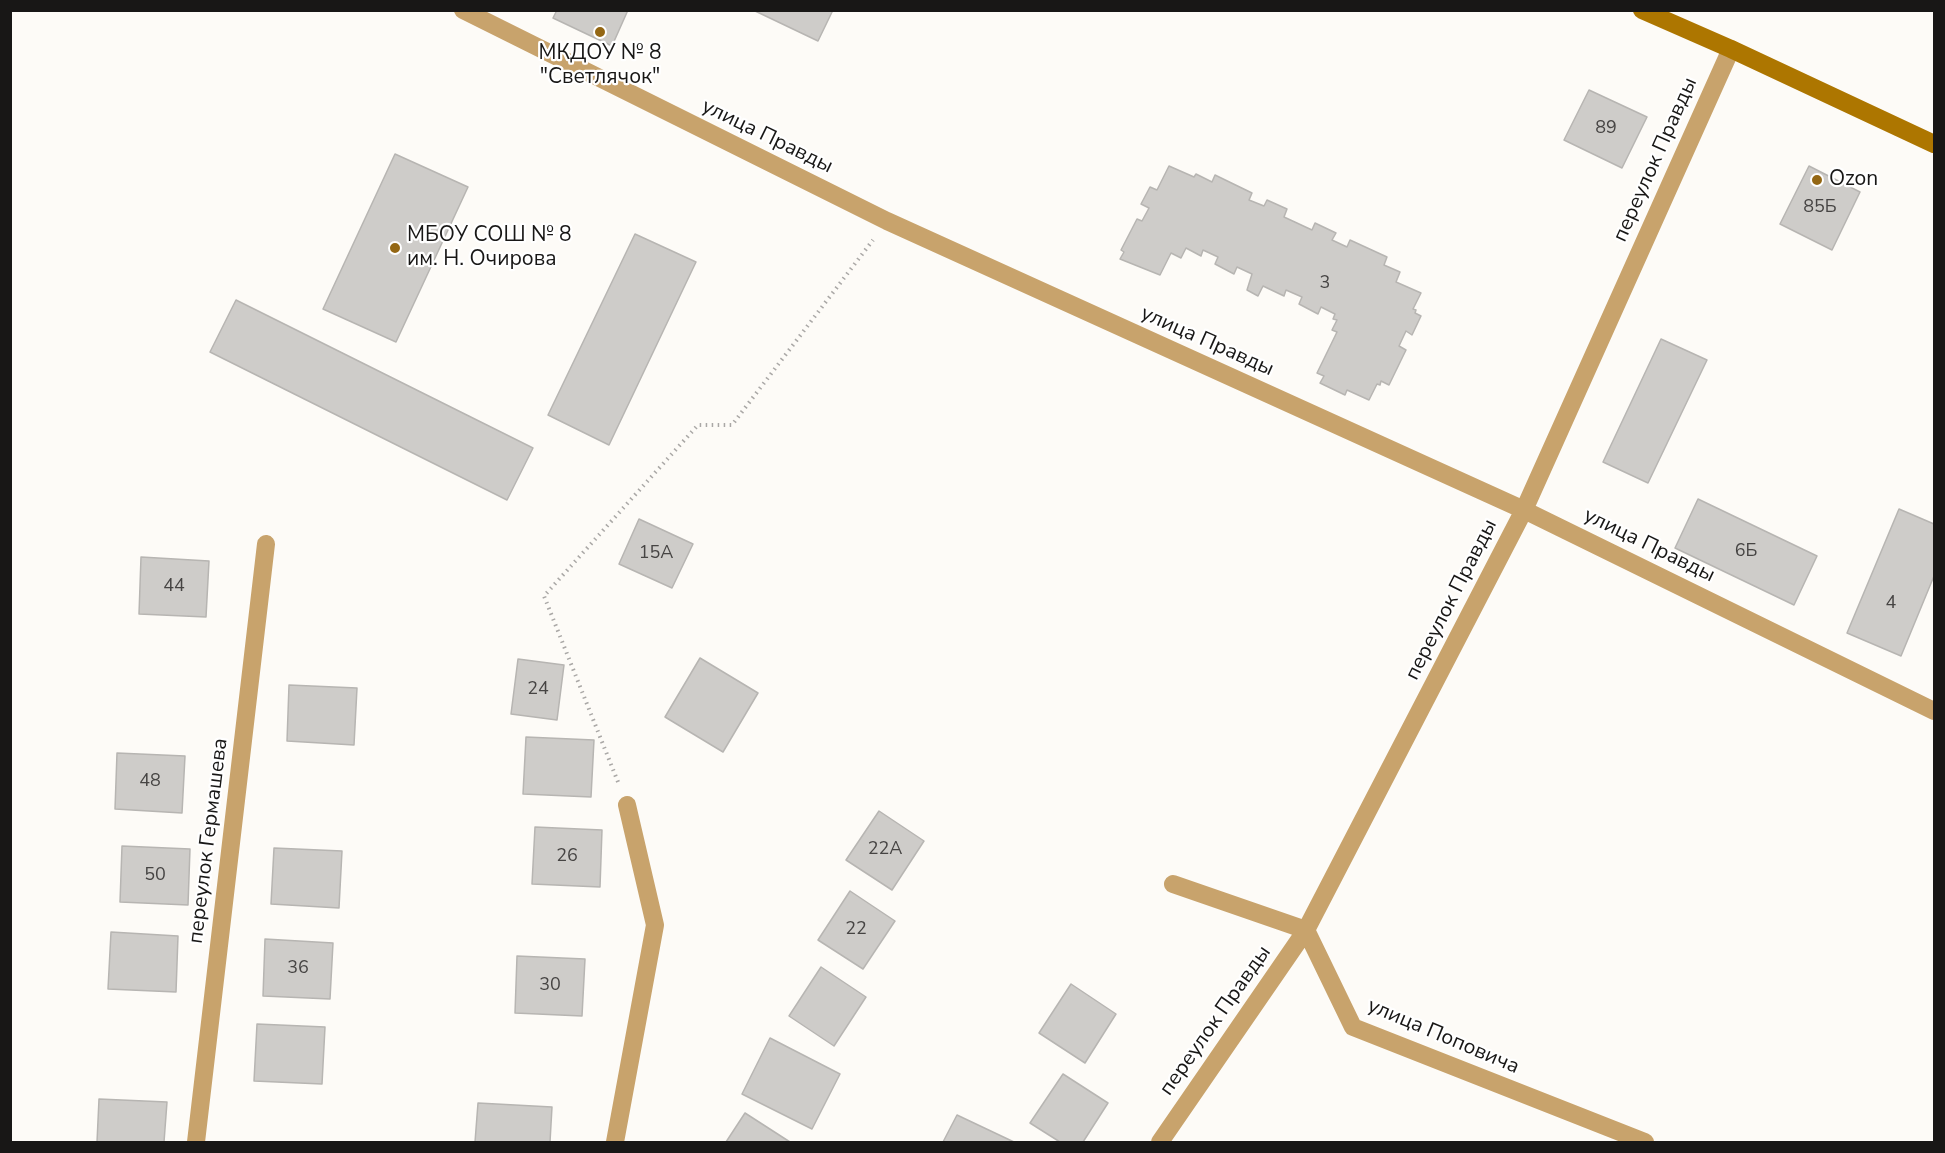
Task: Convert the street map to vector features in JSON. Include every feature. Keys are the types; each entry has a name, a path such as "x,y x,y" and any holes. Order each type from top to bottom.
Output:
{"street":[{"name":"улица Правды","path":"463,10 887,221 1524,510 1935,711"},
{"path":"1642,10 1731,48 1935,144"},
{"name":"переулок Правды","path":"1160,1143 1306,930 1524,510 1731,48"},
{"name":"переулок Гермашева","path":"196,1143 266,544"},
{"path":"615,1143 655,925 627,805"},
{"path":"1173,884 1306,930"},
{"name":"улица Поповича","path":"1306,930 1353,1027 1645,1143"}],"path":[{"path":"627,805 543,596 698,425 732,425 887,221"}],"building":[{"name":"МКДОУ № 8 \"Светлячок\"","path":"557,10 628,10 612,46 553,18"},
{"path":"753,10 833,10 818,41"},
{"path":"1589,90 1647,117 1622,168 1564,140"},
{"name":"МБОУ СОШ № 8 им. Н. Очирова","path":"395,154 468,187 396,342 323,309"},
{"path":"1169,166 1194,177 1196,174 1212,182 1215,175 1252,193 1249,200 1264,206 1267,200 1287,209 1284,217 1312,230 1315,223 1336,233 1332,240 1347,247 1350,240 1387,257 1384,265 1400,272 1396,282 1421,293 1413,309 1421,316 1412,335 1406,331 1399,346 1406,350 1389,385 1381,381 1380,385 1377,384 1369,400 1347,390 1345,395 1320,383 1324,376 1317,373 1337,332 1332,330 1337,320 1333,319 1335,314 1321,307 1318,314 1299,304 1302,297 1286,290 1284,296 1263,286 1258,296 1247,290 1252,274 1237,267 1234,274 1215,264 1218,257 1203,250 1201,256 1186,248 1181,258 1171,253 1160,275 1120,259 1124,252 1121,250 1137,219 1142,221 1149,208 1141,204 1150,187 1157,190"},
{"path":"1809,166 1860,192 1832,250 1780,224"},
{"path":"635,234 696,262 609,445 548,415"},
{"path":"236,300 533,448 507,500 210,352"},
{"path":"1661,339 1707,360 1648,483 1603,462"},
{"path":"1698,499 1817,556 1794,605 1675,548"},
{"path":"1899,509 1934,524 1934,576 1901,656 1847,633"},
{"path":"639,519 693,544 672,588 619,564"},
{"path":"141,557 209,561 206,617 139,614"},
{"path":"700,658 758,693 723,752 665,717"},
{"path":"518,659 564,665 557,720 511,714"},
{"path":"289,685 357,688 354,745 287,741"},
{"path":"526,737 594,740 591,797 523,794"},
{"path":"117,753 185,756 182,813 115,809"},
{"path":"879,811 924,841 892,890 846,860"},
{"path":"535,827 602,830 600,887 532,884"},
{"path":"122,846 190,849 188,905 120,902"},
{"path":"274,848 342,851 339,908 271,904"},
{"path":"850,891 895,921 863,969 818,940"},
{"path":"111,932 178,936 176,992 108,989"},
{"path":"265,939 333,943 330,999 263,996"},
{"path":"517,956 585,959 582,1016 515,1013"},
{"path":"821,967 866,997 834,1046 789,1016"},
{"path":"1071,984 1116,1014 1085,1063 1039,1033"},
{"path":"257,1024 325,1027 322,1084 254,1081"},
{"path":"770,1038 840,1074 812,1129 742,1094"},
{"path":"1063,1074 1108,1103 1083,1142 1060,1142 1030,1123"},
{"path":"99,1099 167,1102 164,1142 97,1142"},
{"path":"478,1103 552,1107 550,1142 475,1142"},
{"path":"745,1113 790,1142 726,1142"},
{"path":"957,1115 1014,1142 943,1142"}],"place":[{"name":"МКДОУ № 8 \"Светлячок\"","path":"600,32"},
{"name":"Ozon","path":"1817,180"},
{"name":"МБОУ СОШ № 8 им. Н. Очирова","path":"395,248"}]}
